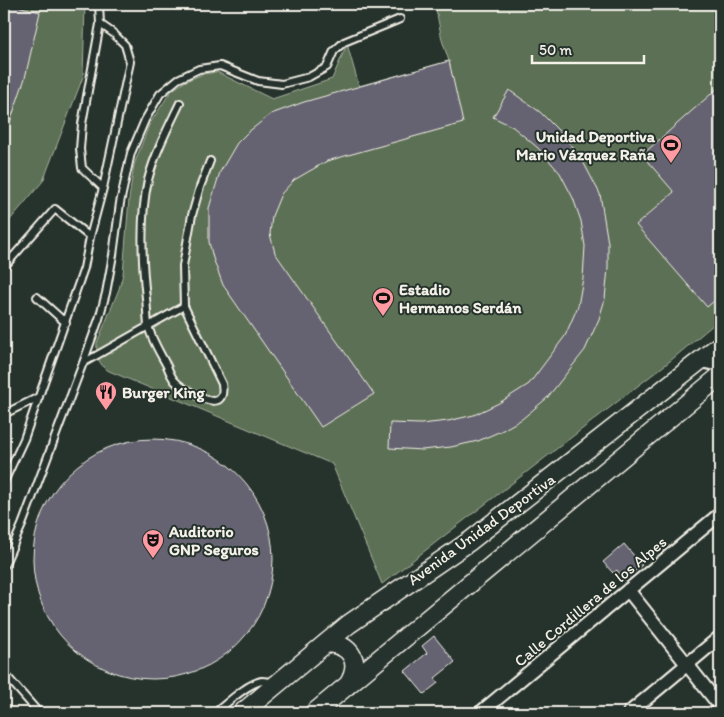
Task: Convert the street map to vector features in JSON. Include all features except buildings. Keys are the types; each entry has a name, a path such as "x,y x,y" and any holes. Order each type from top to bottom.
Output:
{"street":[{"name":"Avenida Unidad Deportiva","path":"242,713 349,624 470,541 720,345"},
{"path":"701,361 720,365"},
{"name":"Avenida Unidad Deportiva","path":"324,710 348,686 720,376"},
{"name":"Calle Cordillera de los Alpes","path":"480,713 720,514"},
{"path":"628,590 720,706"},
{"path":"629,713 720,637"},
{"path":"326,643 346,648 352,656 355,666 354,676 348,686"}],"lane":[{"path":"99,4 100,24 82,124 80,149 82,168 102,188"},
{"path":"4,566 22,525 99,319 106,293 120,203 131,152 145,120 160,94 178,79 199,69 220,66 258,81 282,84 309,77 327,67 334,51 344,42 400,19"},
{"path":"4,482 24,439 66,324 84,268 130,62 125,45 100,24"},
{"path":"180,103 159,146 148,180 144,203 143,273 148,326 174,380 198,396 213,402 218,401 222,397 222,384 184,306 183,266 192,214 210,161"},
{"path":"4,267 55,209 90,236"},
{"path":"37,297 66,324"},
{"path":"83,362 184,306"},
{"path":"4,414 39,397"},
{"path":"4,673 38,712 47,713"},
{"path":"215,713 256,682 278,683"}],"green space":[{"path":"4,4 85,4 83,77 43,181 4,227"},
{"name":"Estadio Hermanos Serdán","path":"435,4 720,4 720,319 670,361 382,584 332,464 105,369 98,359 97,343 119,289 123,274 129,199 134,165 149,125 171,91 186,81 203,74 217,72 272,99 332,79 347,44 359,86 449,61 442,40"}],"place":[{"name":"Unidad Deportiva Mario Vázquez Raña","path":"671,164"},
{"name":"Estadio Hermanos Serdán","path":"383,317"},
{"name":"Burger King","path":"106,411"},
{"name":"Auditorio GNP Seguros","path":"153,559"}]}
